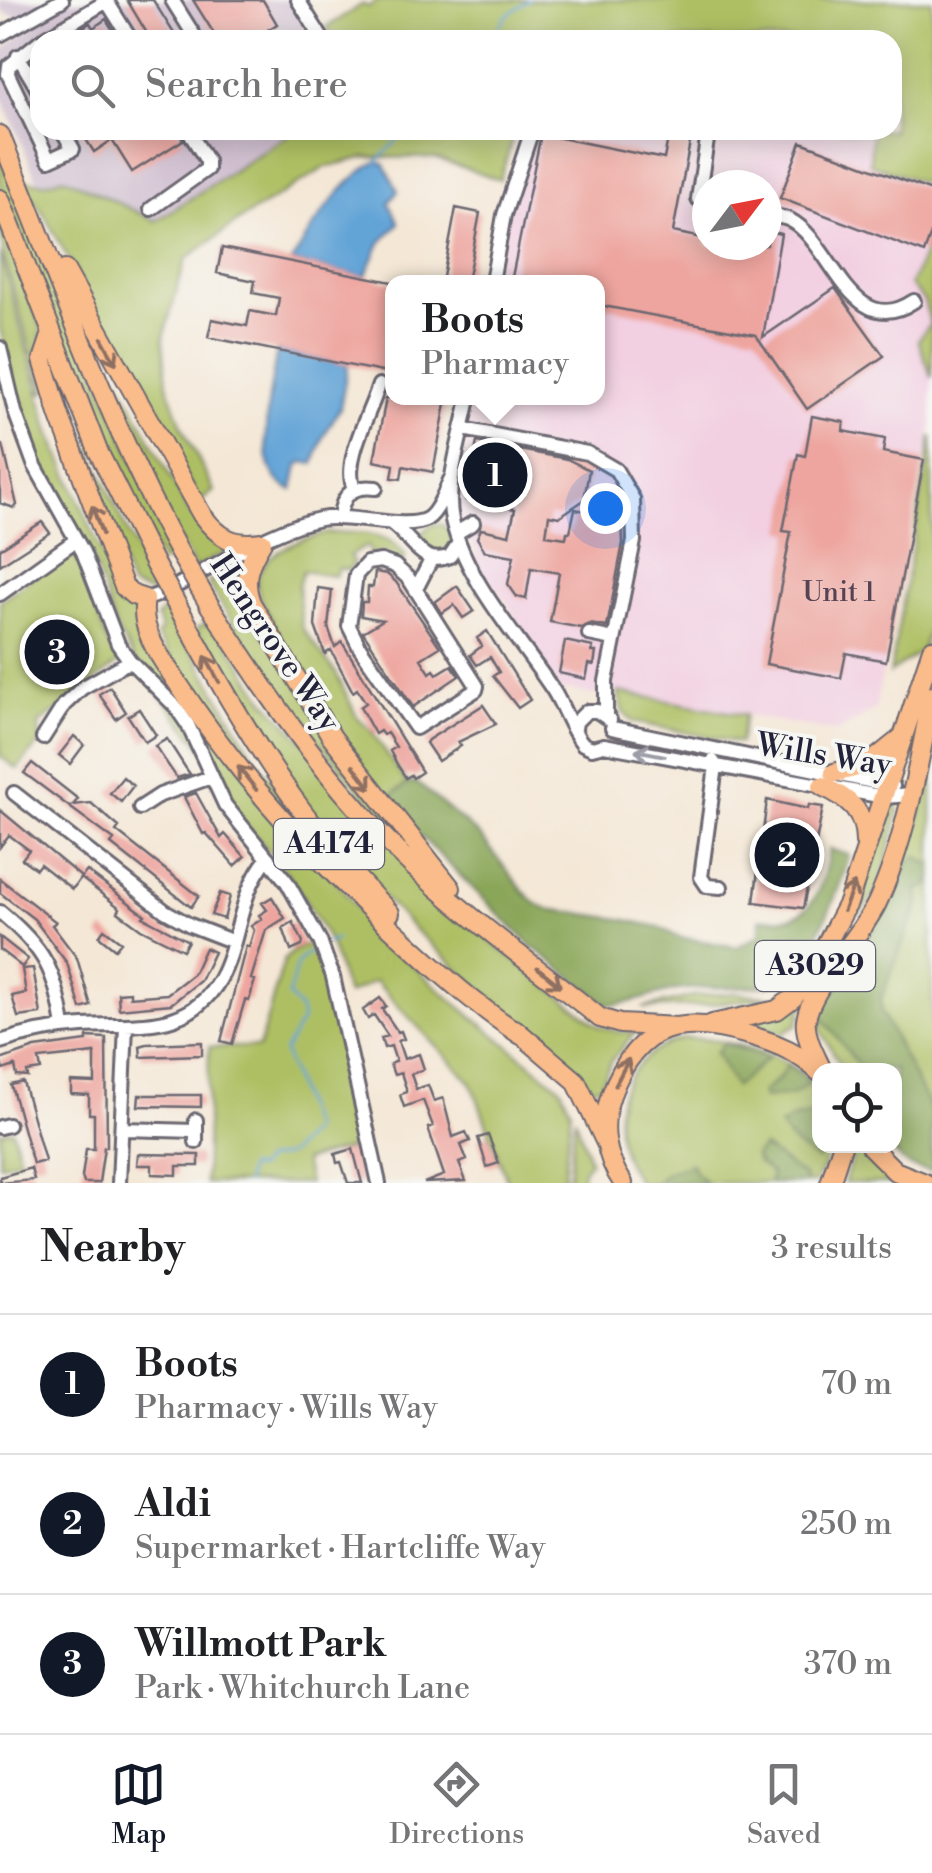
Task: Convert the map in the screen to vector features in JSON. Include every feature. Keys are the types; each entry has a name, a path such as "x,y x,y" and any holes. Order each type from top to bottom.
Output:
{"highway":[{"name":"Hengrove Way","path":"0,135 108,406 158,515 264,690 312,754 379,832 472,916 600,1018 620,1024 678,1026"},
{"name":"Hengrove Way","path":"0,199 98,451 155,565 256,744 323,837 390,913 576,1081 606,1144"},
{"path":"29,204 202,515 227,540 242,544 262,542"},
{"path":"52,333 43,360 58,414 124,586 132,596 145,599 145,626 199,715 272,809 368,908 484,1011 521,1035"},
{"path":"262,542 249,564 246,586 262,624 332,737 472,916"},
{"name":"A3029","path":"712,1024 777,1010 793,998 842,916 932,649"},
{"name":"A3029","path":"818,1063 806,1029 807,1016 879,898 911,795 932,696"},
{"path":"865,852 860,814 828,779 868,764 904,735"},
{"name":"A4174","path":"619,1180 606,1144 608,1102 621,1069 643,1044 678,1026 712,1024 782,1047 812,1065"},
{"path":"830,1183 840,1153"},
{"path":"877,1153 895,1172 924,1183"}],"street":[{"path":"0,35 7,24 62,0"},
{"path":"172,0 191,30"},
{"path":"298,0 317,30"},
{"path":"58,30 107,1 125,30"},
{"path":"30,48 8,66 8,74 30,120"},
{"path":"18,56 30,76"},
{"path":"39,140 49,160 74,149 68,140"},
{"path":"151,209 207,169 207,160 194,140"},
{"path":"493,275 504,215 529,140"},
{"path":"703,170 708,140"},
{"path":"782,218 790,220 811,239 865,306 886,311 914,301"},
{"path":"0,348 15,412 44,486 76,540 108,624 130,662 175,706 233,817 307,913 324,950 379,1183"},
{"path":"354,489 349,478 350,463 379,386"},
{"path":"454,539 453,474 468,405"},
{"path":"145,599 306,523 340,517 390,523 445,518 471,570 560,702 578,739 586,746 604,745 609,722 606,681 636,526 633,499 609,464 573,448 463,429"},
{"path":"412,584 423,553 415,532 453,474"},
{"path":"340,517 343,498 354,489 376,488"},
{"path":"390,523 423,553"},
{"path":"423,553 454,539 473,524"},
{"path":"0,594 76,540"},
{"path":"390,563 412,584 478,687 416,728 360,648 348,616 356,575 367,564 390,563"},
{"path":"589,634 614,639"},
{"path":"44,738 64,705 82,688 130,662"},
{"path":"575,729 606,681"},
{"path":"560,702 609,722"},
{"name":"Wills Way","path":"609,722 828,779"},
{"name":"Wills Way","path":"604,745 911,795"},
{"path":"704,746 716,766 702,877 707,886 720,887"},
{"path":"140,808 160,794 211,778"},
{"path":"14,793 165,911 234,942"},
{"path":"0,1042 64,1027 166,1022 189,1011 216,984 234,942 250,885 268,858"},
{"path":"0,912 44,956 59,992 64,1027"},
{"path":"119,1183 126,1025"},
{"path":"123,1128 196,1131"}],"shaded area":[{"path":"0,0 305,0 324,30 30,30 30,140 279,140 156,221 64,176 44,182 37,180 0,93 0,53 23,32 14,16 0,11"},
{"path":"517,140 871,140 869,165 932,189 932,230 908,286 924,301 931,329 918,340 932,378 932,426 875,710 837,732 618,692 591,695 568,689 562,693 504,599 472,561 476,553 456,514 457,480 471,405 605,405 605,275 493,275"}],"green space":[{"path":"379,0 932,0 932,186 870,164 872,140 902,140 902,30 327,27 363,4 368,7"},
{"path":"281,140 512,140 500,180 435,158 366,157 326,167 186,259 163,339 167,384 182,426 214,491 200,502 45,216 21,180 44,183 64,177 156,221"},
{"path":"0,147 174,555 161,563 93,422 0,183"},
{"path":"0,219 42,330 36,354 46,392 43,393 3,253"},
{"path":"932,235 932,378 918,340 930,324 924,301 910,285"},
{"path":"0,253 50,432 120,596 137,607 141,637 379,935 448,997 561,1088 571,1110 563,1183 508,1183 472,1084 375,981 347,995 330,943 306,901 231,807 205,752 139,667 116,629 92,556 68,518 23,428 0,328"},
{"path":"101,346 189,512 210,536 231,549 195,568 159,502 93,349"},
{"path":"57,376 157,589 149,593 131,587"},
{"path":"932,436 932,621 922,650 890,673"},
{"path":"437,524 448,528 452,539 448,550 437,554 426,550 422,539 426,528"},
{"path":"328,533 380,537 405,555 404,562 385,552 371,554 368,546 349,556 354,562 349,570 338,568 335,576 303,571 298,585 302,628 336,673 356,715 407,784 384,800 327,716 258,590 259,574 273,556 294,543"},
{"path":"246,553 240,573 411,848 302,720 208,582 227,573 225,564"},
{"path":"65,554 79,563 107,642 120,662 39,724 40,742 17,769 0,756 0,601"},
{"path":"167,608 255,758 318,845 316,848 201,705 156,635 161,631 157,617"},
{"path":"213,620 264,699 491,942 599,1026 635,1032 612,1060 600,1087 591,1087 567,1059 500,1007 414,929 357,870 280,770 196,629"},
{"path":"618,692 745,715 740,743 633,722 622,711"},
{"path":"932,768 932,1172 907,1165 894,1153 902,1153 902,1063 839,1063 820,1029 830,997 884,904 920,816"},
{"path":"416,782 480,836 535,903 547,909 621,919 659,927 678,937 737,947 760,935 760,919 792,917 809,906 819,888 830,849 849,855 831,906 811,946 789,976 778,983 685,989 608,1005 528,943 384,800"},
{"path":"894,802 899,810 884,867 872,896 857,915 854,911 888,804"},
{"path":"917,856 932,867 932,878 928,886 918,889 919,903 881,998 882,1013 932,1113 932,1172 907,1165 897,1154 902,1153 902,1063 857,1063 820,1015 884,908 897,895 908,862"},
{"path":"313,941 328,984 364,1144 304,1161 309,1183 205,1183 209,1047 259,1047 284,960"},
{"path":"736,993 773,997 643,1008 694,996"},
{"path":"803,996 797,1025 784,1034 755,1024 755,1021"},
{"path":"685,1038 739,1045 778,1058 808,1079 812,1085 812,1153 827,1153 814,1183 639,1183 619,1139 621,1096 629,1077 661,1047"},
{"path":"724,1043 768,1058 735,1087 716,1053"},
{"path":"787,1065 809,1084 792,1095 763,1098 762,1093"},
{"path":"812,1115 812,1153 820,1153 818,1160 796,1145 780,1126 793,1118"},
{"path":"575,1117 590,1162 580,1183 568,1183"},
{"path":"12,1129 20,1159 0,1165 0,1132"},
{"path":"763,1147 804,1176 804,1183 770,1183 771,1173 755,1156"},
{"path":"854,1153 870,1153 902,1183 844,1183"},
{"path":"692,1164 707,1183 657,1183 667,1172"}],"water":[{"path":"378,161 385,165 398,191 389,203 399,223 380,243 365,277 292,262 340,191"},
{"path":"277,350 348,365 340,408 322,439 314,464 303,462 298,466 293,490 279,481 270,467 266,449"}],"building":[{"path":"127,0 153,0 172,30 145,30"},
{"path":"193,0 263,0 277,24 268,30 212,30"},
{"path":"106,19 113,30 78,30 90,23 93,28"},
{"path":"86,140 112,140 94,152"},
{"path":"112,140 183,140 132,172"},
{"path":"540,140 571,140 664,159 668,140 690,142 673,232 692,236 692,260 776,260 763,337 835,288 884,356 807,409 756,335 605,306 605,275 512,275"},
{"path":"801,142 932,191 932,231 924,253 782,199"},
{"path":"456,208 480,213 468,275 443,275"},
{"path":"222,248 385,281 385,373 208,337 212,319 247,326 250,311 276,316 279,298 253,293 255,281 217,273"},
{"path":"385,403 446,405 433,472 403,466 401,479 392,478 394,465 374,461"},
{"path":"812,416 844,422 843,431 885,439 883,452 924,460 886,661 846,653 841,678 766,664 791,532 783,531 798,454 805,456"},
{"path":"477,442 567,459 589,470 584,500 559,517 549,515 546,535 566,538 575,509 622,518 623,543 607,627 590,624 581,628 550,622 559,573 531,568 526,599 517,597 508,584 514,556 485,551 477,538 481,529 509,535 515,509 466,500"},
{"path":"3,445 17,505 14,508 0,503"},
{"path":"42,522 50,533 0,565 0,549"},
{"path":"375,572 387,574 396,582 440,647 421,659 430,673 434,670 437,674 452,665 459,676 413,707 363,632 383,620 361,616 362,602 367,602"},
{"path":"457,586 474,611 463,618 454,605 442,613 435,602"},
{"path":"318,588 332,590 328,627 335,647 342,642 422,772 413,778 406,778 398,766 390,751 396,747 387,733 375,734 360,707 366,703 357,689 353,692 331,650 325,654 315,626"},
{"path":"487,631 530,700 518,708 493,676 499,672 490,657 477,665 470,655 482,646 477,638"},
{"path":"565,641 593,647 592,652 596,652 586,679 559,673"},
{"path":"110,687 126,712 116,719 99,694"},
{"path":"483,705 496,724 458,742 461,746 438,761 426,743 428,740"},
{"path":"139,709 156,735 145,742 128,716"},
{"path":"74,736 84,745 70,764 59,755"},
{"path":"167,739 190,774 177,778 155,746"},
{"path":"32,763 78,799 73,805 91,803 119,827 116,831 199,896 191,907 111,844 114,840 24,773"},
{"path":"123,777 133,786 121,802 110,793"},
{"path":"196,793 221,838 225,834 245,857 235,866 203,834 184,797"},
{"path":"767,800 808,809 809,805 823,807 803,908 754,902"},
{"path":"0,810 81,877 72,889 40,864 36,869 22,859 29,850 9,835 0,847"},
{"path":"87,871 143,917 188,941 183,950 141,929 118,912 120,908 81,878"},
{"path":"0,879 56,922 52,925 77,958 91,1006 81,1009 67,963 34,919 0,893"},
{"path":"220,893 230,896 224,919 211,915"},
{"path":"272,897 285,918 266,930 251,979 255,980 249,1001 245,1000 232,1044 221,1041 246,946 249,947 254,930 251,926 262,919 259,915 267,910 262,903"},
{"path":"293,922 303,942 291,951 283,928"},
{"path":"104,929 121,942 115,949 99,936"},
{"path":"0,937 28,959 22,967 0,950"},
{"path":"205,948 214,952 200,981 171,1004 119,1009 118,993 130,992 130,997 167,994 193,974"},
{"path":"33,968 41,1014 18,1017 12,996 26,993 22,969"},
{"path":"380,998 386,1006 382,1009 401,1031 404,1039 398,1041 404,1059 419,1054 424,1069 411,1074 416,1089 428,1085 434,1101 443,1098 453,1137 466,1132 470,1141 461,1145 467,1160 459,1163 466,1181 424,1183 444,1175 428,1128 433,1126 423,1100 404,1107 400,1095 406,1088 401,1073 394,1075 390,1064 396,1061 391,1046 384,1048 381,1038 388,1036 374,1015 368,1019 363,1010"},
{"path":"87,1037 106,1038 107,1147 99,1183 84,1183 82,1177 86,1149 94,1149 94,1114 89,1114 89,1095 71,1094 71,1082 95,1083 95,1053 39,1059 41,1070 27,1072 28,1077 17,1076 15,1066 3,1070 0,1060 35,1048 87,1041"},
{"path":"202,1042 202,1055 141,1057 140,1046 147,1044"},
{"path":"23,1082 45,1161 33,1164 11,1085"},
{"path":"139,1095 201,1095 201,1107 138,1106"},
{"path":"488,1135 499,1163 487,1167 478,1138"},
{"path":"353,1149 362,1183 348,1183 341,1162 337,1163 335,1154"},
{"path":"138,1154 199,1155 199,1166 177,1166 177,1175 152,1174 152,1165 137,1165"},
{"path":"31,1168 34,1180 0,1183 0,1177"}],"waterway":[{"path":"497,30 507,15 529,0"},
{"path":"378,161 398,140"},
{"path":"327,943 337,939"},
{"path":"246,1183 248,1167 257,1169 265,1160 288,1155 312,1130 284,1052 302,1020 300,1010 288,995 296,968 302,958 316,949"}],"place":[{"name":"Boots","path":"495,475"},
{"name":"Willmott Park","path":"57,652"},
{"name":"Aldi","path":"787,855"}]}
